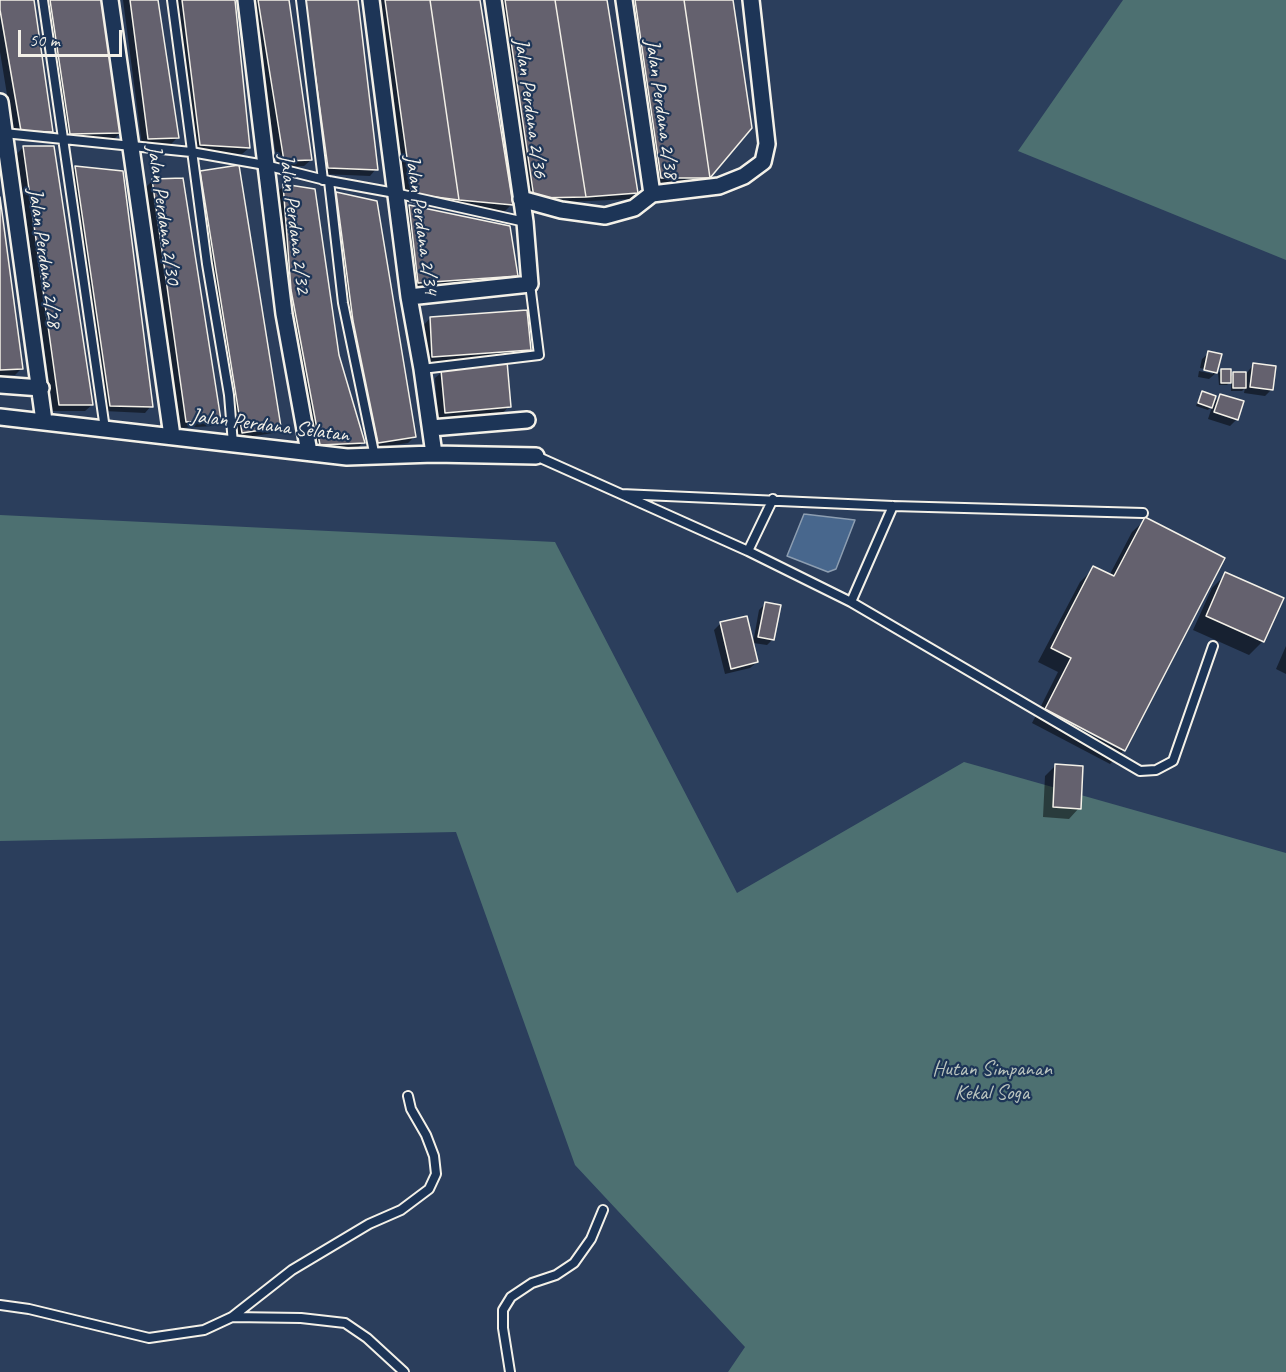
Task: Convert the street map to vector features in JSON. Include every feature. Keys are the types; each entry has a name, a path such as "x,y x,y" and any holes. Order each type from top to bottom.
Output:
{"street":[{"name":"Jalan Perdana 2/30","path":"110,0 172,436"},
{"name":"Jalan Perdana 2/32","path":"246,0 284,314 309,452"},
{"name":"Jalan Perdana 2/34","path":"371,0 409,297 434,454"},
{"name":"Jalan Perdana 2/36","path":"494,0 525,222 531,284"},
{"name":"Jalan Perdana 2/38","path":"521,199 561,210 605,216 634,208 652,195 624,0"},
{"path":"652,195 719,186 744,177 763,162 767,144 751,0"},
{"name":"Jalan Perdana 2/28","path":"0,102 2,133 41,387 44,421"},
{"path":"409,297 531,284"},
{"path":"0,385 41,387"},
{"name":"Jalan Perdana Selatan","path":"0,417 375,458 434,454 536,456"},
{"path":"431,428 527,420"}],"lane":[{"path":"43,0 105,429"},
{"path":"172,0 191,152 229,395 233,444"},
{"path":"301,0 343,303 375,458"},
{"path":"2,133 191,152 265,165 525,222"},
{"path":"422,369 539,355 531,284"},
{"path":"536,456 748,551 851,602 1140,771 1156,770 1173,761 1213,646"},
{"path":"621,494 893,506 1143,513"},
{"path":"748,551 773,499"},
{"path":"851,602 893,506"},
{"path":"0,1305 29,1309 149,1338 204,1330 232,1317 292,1270 369,1224 401,1210 429,1189 436,1174 434,1156 426,1135 411,1109 408,1095"},
{"path":"510,1372 502,1328 502,1310 512,1297 532,1283 556,1275 574,1263 591,1239 603,1210"},
{"path":"232,1317 273,1317 345,1323 367,1338 404,1372"}],"green space":[{"path":"1123,0 1286,0 1286,260 1018,151"},
{"name":"Hutan Simpanan Kekal Soga","path":"0,515 555,542 737,893 964,762 1286,853 1286,1372 728,1372 745,1347 575,1165 456,832 0,841"}],"water":[{"path":"804,514 855,520 836,569 828,572 787,556"}],"building":[{"path":"0,0 34,0 53,132 21,131"},
{"path":"50,0 102,0 122,133 70,134"},
{"path":"130,0 158,0 179,138 148,139"},
{"path":"182,0 235,0 250,148 200,145"},
{"path":"258,0 289,0 312,160 284,161"},
{"path":"305,0 358,0 378,170 328,168"},
{"path":"385,0 430,0 459,200 412,194"},
{"path":"430,0 480,0 513,205 459,200"},
{"path":"505,0 555,0 586,197 534,198"},
{"path":"555,0 607,0 638,193 586,197"},
{"path":"635,0 684,0 710,178 661,178"},
{"path":"684,0 733,0 752,128 710,178"},
{"path":"23,146 54,146 93,405 59,405"},
{"path":"239,165 281,427 242,433 200,171"},
{"path":"75,166 123,171 153,407 110,406"},
{"path":"183,178 221,420 186,422 152,179"},
{"path":"283,184 315,189 339,355 365,443 320,445 291,290"},
{"path":"336,192 377,201 416,437 378,443 353,321"},
{"path":"0,197 23,369 0,370"},
{"path":"409,205 510,226 518,276 418,283"},
{"path":"527,310 531,350 432,357 430,317"},
{"path":"1208,351 1222,354 1217,373 1204,370"},
{"path":"507,361 511,407 445,413 441,370"},
{"path":"1253,363 1276,366 1273,390 1250,387"},
{"path":"1221,369 1231,369 1231,383 1221,383"},
{"path":"1233,372 1246,372 1246,388 1233,388"},
{"path":"1202,391 1216,396 1212,408 1198,403"},
{"path":"1220,394 1244,401 1238,420 1214,412"},
{"path":"1145,517 1225,558 1125,751 1045,709 1071,658 1051,648 1093,566 1114,576"},
{"path":"1225,572 1284,598 1264,642 1206,616"},
{"path":"765,602 781,605 774,640 758,637"},
{"path":"747,616 758,662 731,669 720,622"},
{"path":"1055,764 1083,766 1081,809 1053,807"}]}
